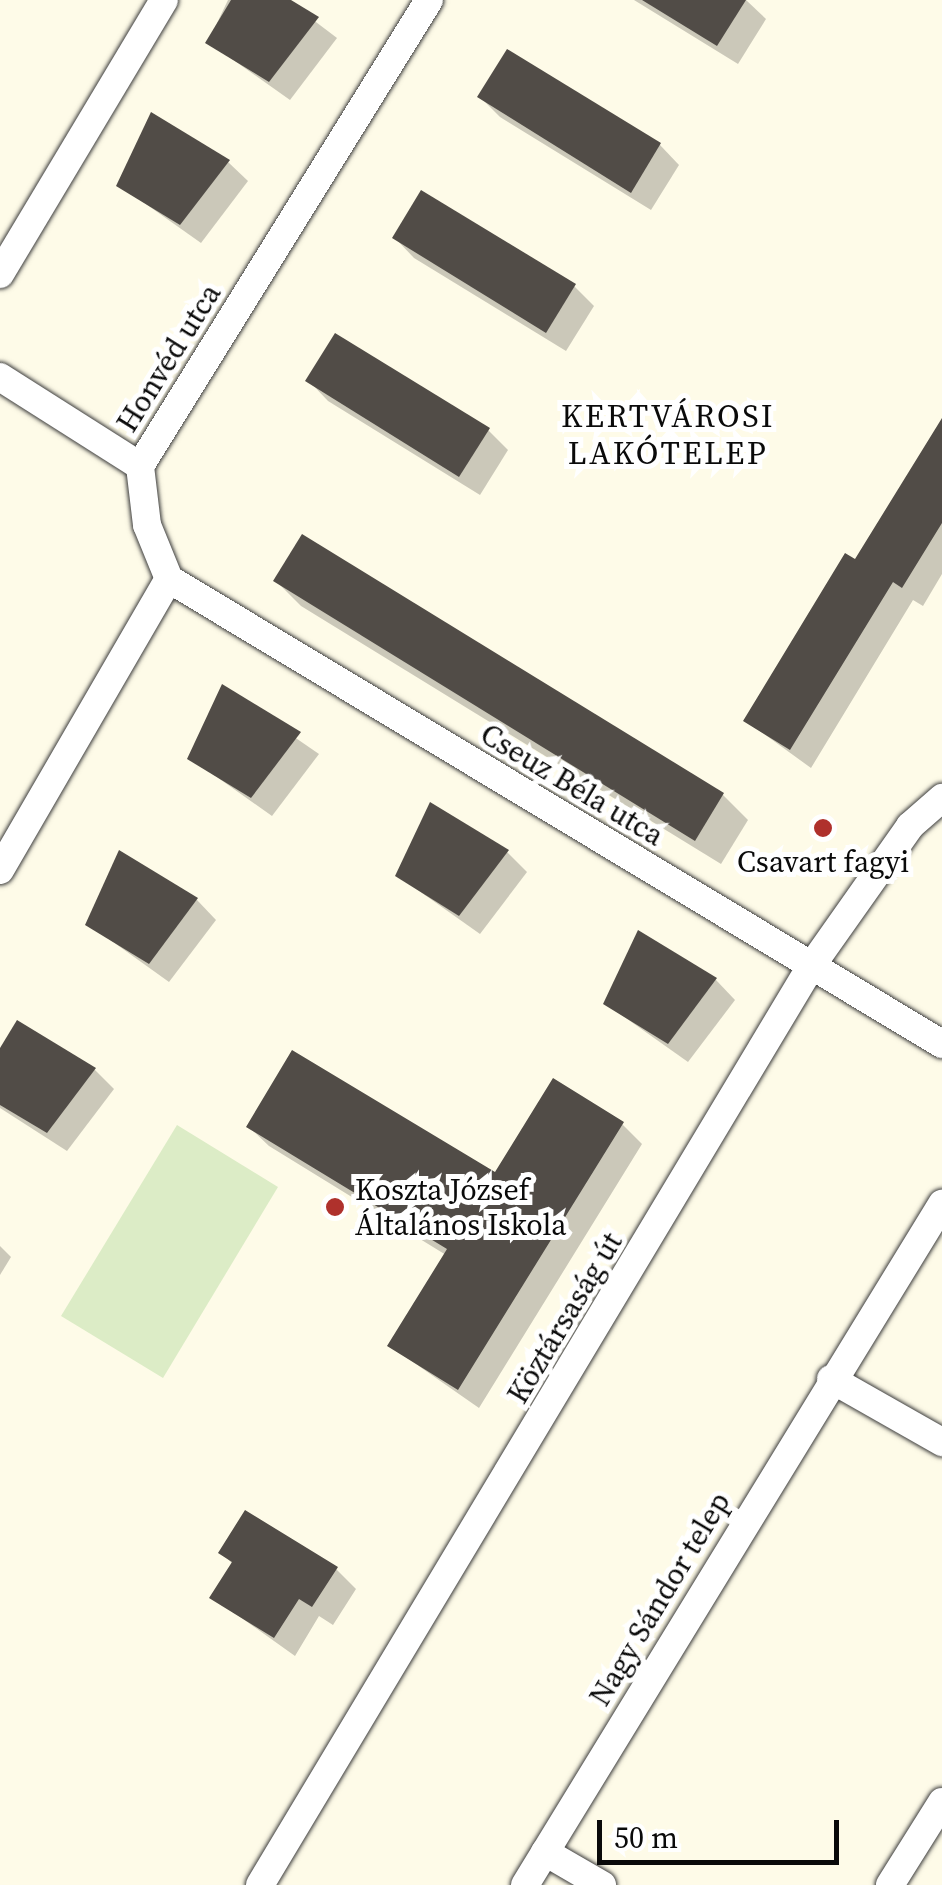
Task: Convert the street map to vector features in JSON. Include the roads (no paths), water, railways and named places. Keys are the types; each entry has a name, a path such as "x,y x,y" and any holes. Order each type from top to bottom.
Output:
{"street":[{"path":"0,274 164,0"},
{"name":"Honvéd utca","path":"169,579 147,525 140,466 429,0"},
{"path":"0,377 140,466"},
{"path":"0,870 169,579"},
{"name":"Cseuz Béla utca","path":"169,579 942,1044"},
{"name":"Köztársaság út","path":"260,1885 810,968 910,826 942,798"},
{"name":"Nagy Sándor telep","path":"525,1885 831,1378 942,1204"},
{"path":"831,1378 942,1442"},
{"path":"890,1885 942,1802"},
{"path":"545,1852 602,1885"}],"place":[{"name":"Csavart fagyi","path":"823,828"},
{"name":"Koszta József Általános Iskola","path":"335,1207"}],"district":[{"name":"KERTVÁROSI LAKÓTELEP","path":"668,436"}]}
